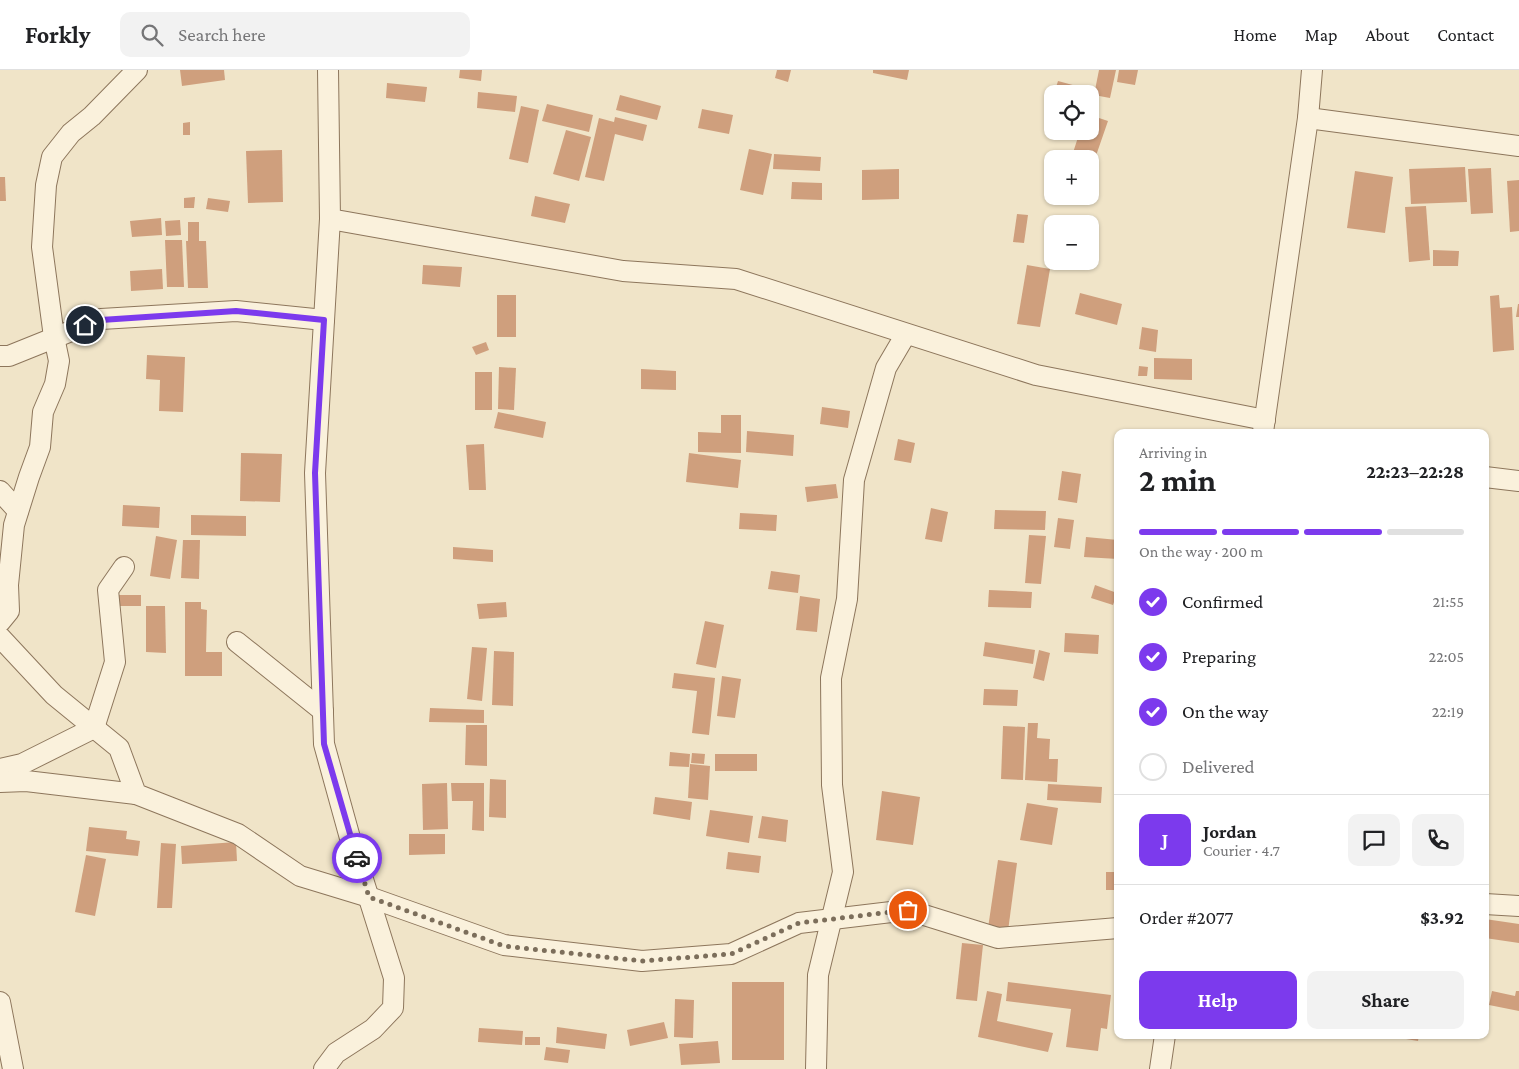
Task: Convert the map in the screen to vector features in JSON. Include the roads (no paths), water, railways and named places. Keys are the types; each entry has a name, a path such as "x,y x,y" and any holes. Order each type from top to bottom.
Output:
{"street":[{"path":"0,622 9,612 8,585 14,525 40,447 43,412 55,384 60,361 54,337 42,247 46,186 52,158 70,133 92,116 137,70"},
{"path":"324,1069 336,1053 373,1029 393,1008 394,978 350,838 324,744 315,473 330,220 328,70"},
{"path":"330,220 623,271 736,280 1036,375 1264,426 1308,118 1312,70"},
{"path":"1308,118 1519,146"},
{"path":"0,356 9,356 101,320 236,311 324,320"},
{"path":"816,1069 818,975 843,872 832,785 831,678 847,599 854,480 886,368 906,334"},
{"path":"1489,477 1519,481"},
{"path":"0,491 18,511"},
{"path":"0,769 22,764 94,728 115,662 108,590 124,567"},
{"path":"0,637 54,695 119,748 136,794"},
{"path":"237,642 323,711"},
{"path":"0,782 26,782 136,794 238,834 300,876 369,897 504,946 642,961 731,954 799,923 908,910 998,938 1114,928"},
{"path":"1489,904 1519,906"},
{"path":"0,1002 12,1069"},
{"path":"1160,1069 1164,1039"}]}
